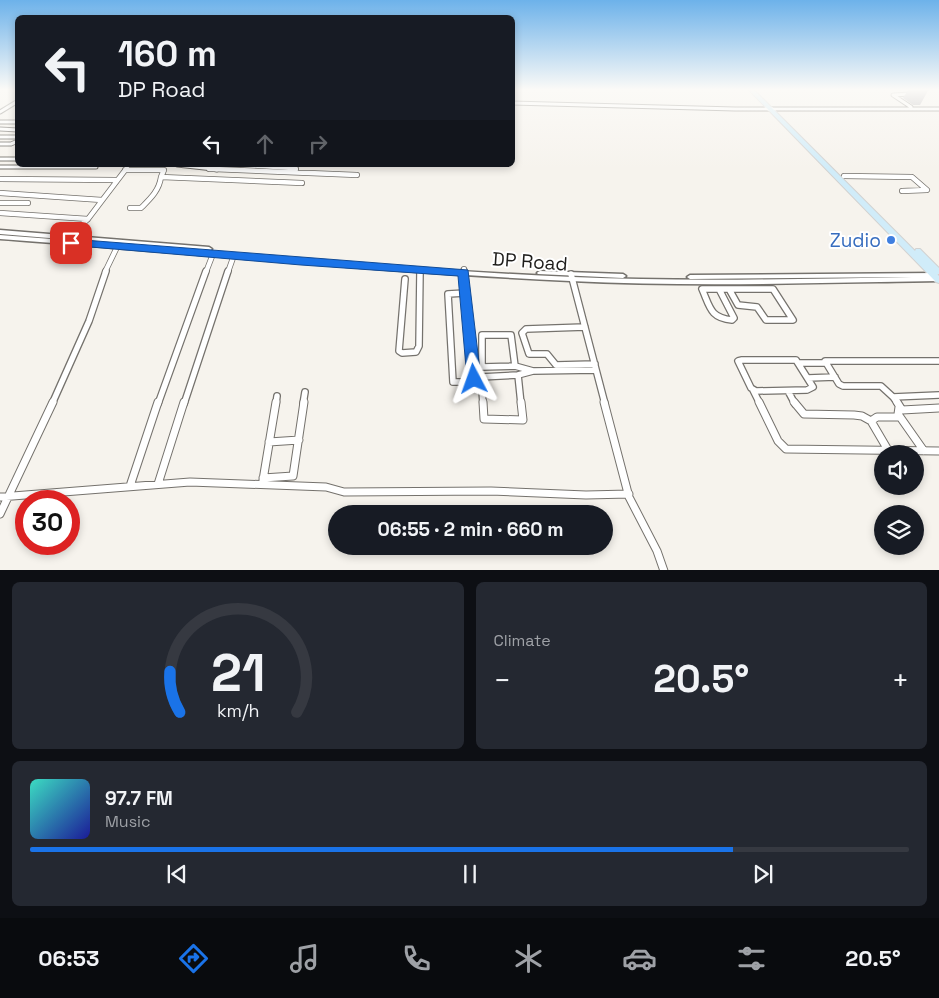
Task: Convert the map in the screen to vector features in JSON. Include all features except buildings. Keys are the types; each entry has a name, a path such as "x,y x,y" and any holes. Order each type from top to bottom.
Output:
{"main road":[{"path":"779,116 938,277"},
{"path":"780,116 844,176 938,277"}],"street":[{"path":"0,122 15,122"},
{"path":"0,129 15,129"},
{"path":"0,137 15,137"},
{"path":"0,144 15,143"},
{"path":"0,159 15,159"},
{"path":"0,167 15,167"},
{"path":"66,239 88,219 127,167"},
{"path":"214,167 357,175"},
{"path":"264,167 296,169"},
{"path":"125,170 164,170 159,187 152,197 141,208 130,208"},
{"path":"844,176 912,177 928,190 926,192 902,191"},
{"path":"161,177 302,183"},
{"path":"0,179 116,180"},
{"path":"0,193 102,200"},
{"path":"0,203 28,203"},
{"path":"0,213 88,219"},
{"name":"DP Road","path":"0,232 213,254 420,269 464,270"},
{"name":"DP Road","path":"0,237 66,239"},
{"path":"0,514 60,389 91,318 118,245"},
{"name":"DP Road","path":"118,245 722,288 757,279"},
{"path":"130,486 190,311 213,254"},
{"path":"158,484 203,342 234,255"},
{"path":"405,279 399,351 402,353 416,352 419,346 420,269"},
{"path":"464,270 474,377 471,382 456,383 453,382 452,378 448,294 465,293"},
{"path":"571,277 629,494 657,551 664,570"},
{"name":"DP Road","path":"571,277 757,279 938,277"},
{"path":"722,288 734,319 716,317 702,289 722,288 773,289 793,320 766,320 757,307 738,305 722,288"},
{"path":"584,327 526,329 522,333 529,354 547,354 556,365 595,367"},
{"path":"515,366 511,335 482,335 482,367 515,366 533,371"},
{"path":"753,390 811,390 813,387 808,378 799,363 794,360 738,361 778,441 786,449 874,450"},
{"path":"799,363 826,363 825,361 939,361"},
{"path":"826,363 834,378 843,386 884,387 902,410 939,408"},
{"path":"518,375 523,420 484,419 482,377 595,367"},
{"path":"808,378 834,378"},
{"path":"788,391 797,408 804,414 854,415 862,416 871,421 885,445"},
{"path":"262,482 293,476 305,392"},
{"path":"893,397 939,395"},
{"path":"262,482 277,396"},
{"path":"899,407 897,411 900,417 920,445"},
{"path":"871,421 877,417 900,417"},
{"path":"269,442 299,440"},
{"path":"924,451 939,451"},
{"path":"0,497 190,482 262,482 326,487 344,492 491,491 586,495 629,494"}],"place":[{"name":"Zudio","path":"891,240"}],"route":[{"path":"71,243 250,256 301,262 464,272 474,379"}]}
